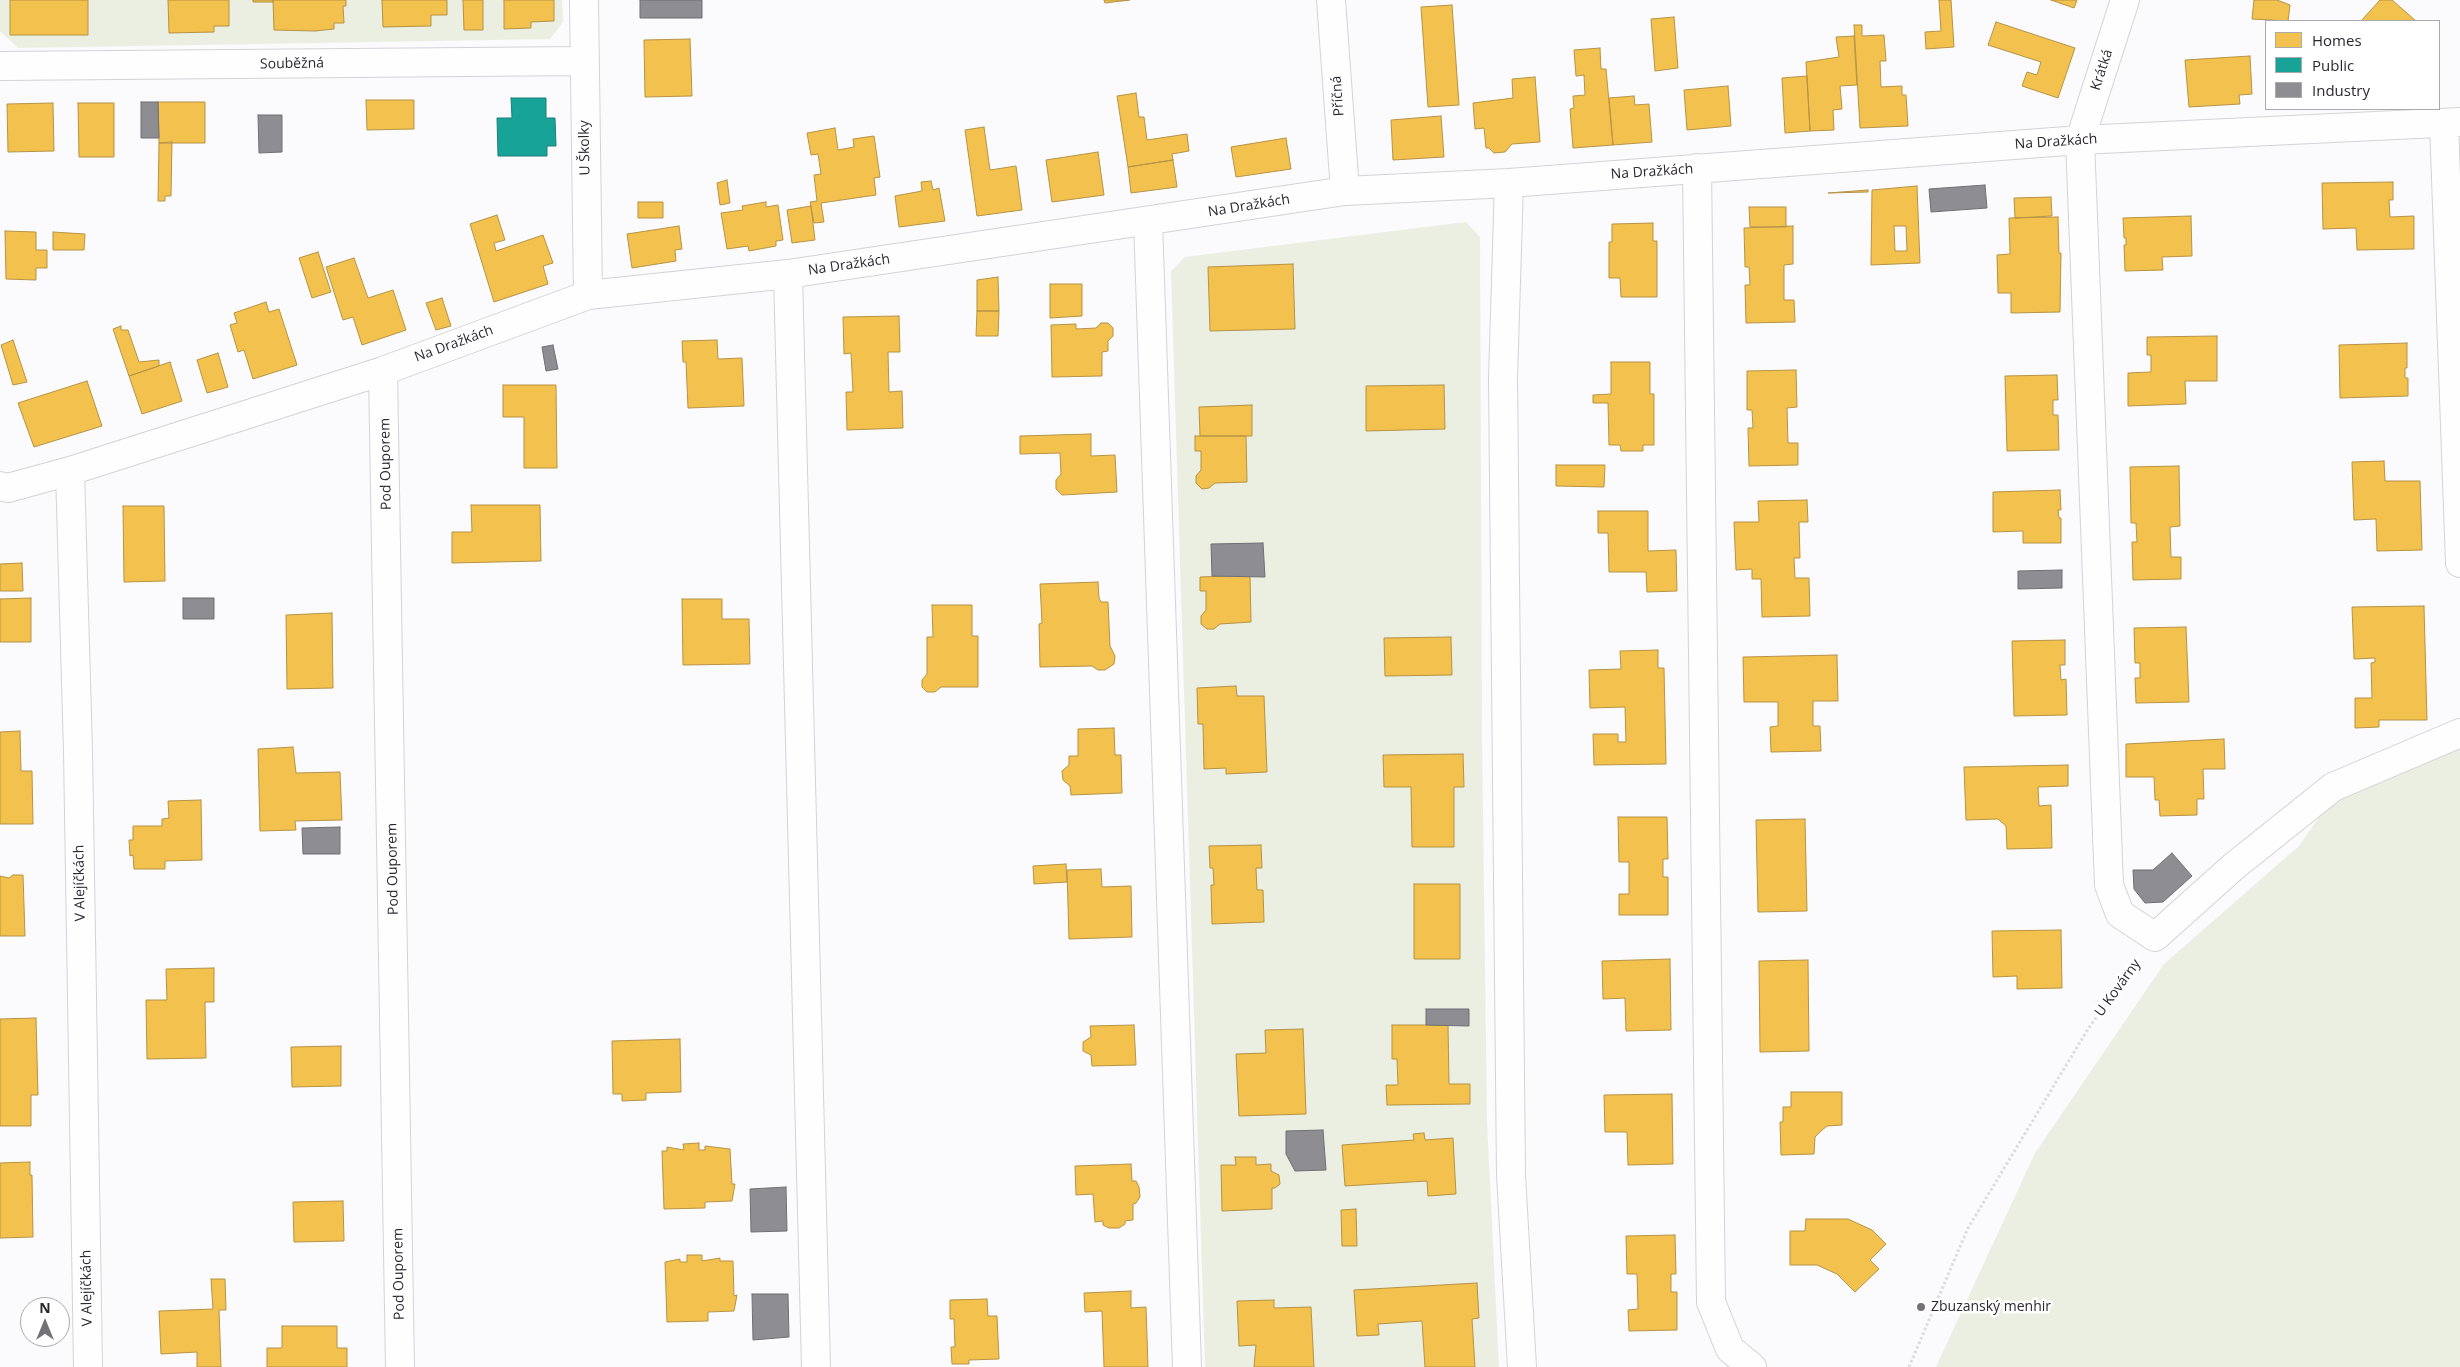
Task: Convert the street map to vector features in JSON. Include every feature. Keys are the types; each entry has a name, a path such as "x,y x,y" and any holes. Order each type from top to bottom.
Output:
{"street":[{"name":"U Školky","path":"584,0 588,295"},
{"name":"Příčná","path":"1331,0 1345,191"},
{"name":"Krátká","path":"2080,140 2125,0"},
{"name":"Souběžná","path":"0,66 584,61"},
{"name":"Na Dražkách","path":"70,471 383,371 588,295 788,274 1345,191 1509,183 2080,140 2452,122"},
{"path":"2452,122 2460,563"},
{"path":"2080,140 2109,885 2120,914 2155,937 2232,867 2334,787 2460,733"},
{"path":"1697,168 1711,1302 1730,1349 1752,1367"},
{"path":"1509,183 1503,379 1511,1155 1522,1367"},
{"path":"1148,221 1187,1367"},
{"path":"788,274 816,1367"},
{"name":"Pod Ouporem","path":"383,371 400,1367"},
{"path":"0,486 8,488 70,471"},
{"name":"V Alejíčkách","path":"70,471 78,742 88,1367"}],"path":[{"name":"U Kovárny","path":"1909,1367 1968,1228 2088,1029 2155,937"}],"shaded area":[{"path":"0,0 562,0 563,22 550,39 18,48 0,31"},
{"path":"1466,222 1480,237 1482,739 1487,1122 1499,1367 1205,1367 1171,271 1185,257"},
{"path":"2460,748 2460,1367 1936,1367 2035,1153 2164,964 2299,846 2327,806 2371,783"}],"building: Homes":[{"path":"10,0 88,0 88,35 10,35"},
{"path":"168,0 229,0 229,26 214,26 214,32 169,33"},
{"path":"253,0 273,0 273,2 253,2"},
{"path":"273,0 346,0 346,6 343,6 344,23 334,23 334,29 315,31 274,30"},
{"path":"382,0 447,0 447,15 431,15 431,26 383,27"},
{"path":"463,0 483,0 483,30 464,30"},
{"path":"504,0 554,0 554,21 531,22 531,28 504,29"},
{"path":"1104,0 1130,0 1105,3"},
{"path":"1939,0 1951,0 1954,47 1926,49 1925,32 1941,31"},
{"path":"2051,0 2077,0 2074,8"},
{"path":"2254,0 2277,0 2290,5 2288,20 2252,19"},
{"path":"2380,0 2392,0 2415,20 2362,20"},
{"path":"1452,5 1459,105 1428,107 1421,7"},
{"path":"1674,17 1678,68 1655,71 1651,19"},
{"path":"1996,22 2075,48 2058,98 2022,86 2027,72 2037,75 2041,62 1988,45"},
{"path":"1854,25 1862,25 1862,36 1884,35 1886,61 1880,61 1881,87 1902,86 1902,95 1906,95 1908,126 1860,128"},
{"path":"1854,36 1857,85 1840,86 1842,109 1833,110 1834,130 1810,131 1806,62 1839,57 1836,37"},
{"path":"690,39 692,96 645,97 644,40"},
{"path":"1600,48 1601,69 1606,69 1613,145 1573,148 1570,109 1574,108 1573,96 1585,95 1584,75 1576,76 1574,50"},
{"path":"2250,56 2252,94 2239,95 2240,104 2189,107 2185,60"},
{"path":"1807,76 1810,131 1785,133 1782,78"},
{"path":"1535,77 1540,142 1512,144 1505,152 1494,153 1489,148 1486,148 1484,128 1475,129 1473,103 1513,98 1512,79"},
{"path":"1728,86 1731,126 1687,130 1684,90"},
{"path":"1136,93 1139,117 1144,117 1147,140 1187,134 1189,151 1172,154 1173,160 1128,167 1117,96"},
{"path":"1634,96 1635,105 1649,104 1652,142 1613,145 1609,98"},
{"path":"366,100 414,100 414,129 367,130"},
{"path":"158,102 205,102 205,143 159,143"},
{"path":"53,103 54,151 8,152 7,104"},
{"path":"78,103 114,103 114,157 79,157"},
{"path":"1441,116 1444,157 1393,160 1391,120"},
{"path":"984,127 990,170 1016,166 1022,210 977,216 965,130"},
{"path":"835,128 838,150 854,147 853,139 874,136 880,177 874,178 876,195 821,203 824,222 814,223 810,202 817,201 814,175 821,174 818,154 811,155 807,133"},
{"path":"1286,138 1291,169 1236,177 1231,147"},
{"path":"172,142 171,196 165,196 165,201 158,201 159,143"},
{"path":"1098,152 1104,195 1052,202 1046,160"},
{"path":"1173,160 1177,187 1131,193 1128,167"},
{"path":"727,180 730,203 720,205 717,183"},
{"path":"931,181 933,190 939,188 945,221 899,227 895,196 922,191 921,182"},
{"path":"2393,182 2393,200 2389,200 2390,217 2414,216 2414,249 2357,250 2356,228 2323,229 2322,183"},
{"path":"1917,186 1920,263 1871,265 1872,190","holes":["1894,226 1906,226 1907,251 1895,251"]},
{"path":"1868,190 1868,192 1828,193"},
{"path":"2051,197 2052,216 2015,218 2014,198"},
{"path":"638,202 663,202 663,218 638,218"},
{"path":"766,202 766,207 778,205 783,240 776,241 776,246 749,251 748,246 727,249 721,213 743,210 742,206"},
{"path":"811,206 815,240 792,243 787,210"},
{"path":"1749,207 1786,207 1786,227 1750,227"},
{"path":"497,215 505,240 494,243 496,251 543,235 553,263 543,266 548,284 494,302 470,224"},
{"path":"2191,216 2192,256 2162,257 2163,270 2125,271 2124,245 2126,245 2126,238 2124,238 2123,218"},
{"path":"2058,217 2059,253 2061,253 2060,312 2011,313 2011,293 1998,293 1997,255 2010,254 2009,218"},
{"path":"1653,223 1653,241 1657,241 1657,297 1621,297 1620,278 1609,278 1609,242 1612,242 1612,224"},
{"path":"679,226 682,249 675,250 676,261 632,268 627,234"},
{"path":"1793,226 1793,264 1784,265 1784,300 1794,300 1795,322 1746,323 1745,285 1750,285 1749,267 1745,267 1744,228"},
{"path":"5,231 36,232 36,250 47,250 47,268 36,268 36,280 6,279"},
{"path":"53,232 85,234 84,250 53,250"},
{"path":"318,252 331,292 312,298 299,258"},
{"path":"354,258 368,298 393,290 406,330 362,345 353,317 343,320 326,267"},
{"path":"1293,264 1295,329 1210,331 1208,267"},
{"path":"998,277 999,311 977,311 977,280"},
{"path":"1050,284 1082,284 1082,316 1050,318"},
{"path":"442,298 451,326 436,330 426,303"},
{"path":"266,302 269,312 279,309 297,365 253,379 244,350 238,352 230,325 237,323 234,313"},
{"path":"977,311 999,311 998,336 976,336"},
{"path":"899,316 900,352 888,352 889,392 902,391 903,428 847,430 846,392 853,392 851,353 844,354 843,317"},
{"path":"1101,323 1108,323 1113,328 1113,336 1108,341 1108,351 1102,352 1102,376 1052,377 1051,325 1076,324 1076,329 1096,328"},
{"path":"121,326 121,330 128,330 139,362 159,360 159,366 129,376 113,329"},
{"path":"2217,336 2217,381 2185,381 2186,404 2128,406 2128,373 2151,372 2151,355 2147,355 2147,337"},
{"path":"13,340 27,382 13,385 1,345"},
{"path":"717,340 718,359 742,358 744,406 688,408 686,362 683,362 682,341"},
{"path":"2407,343 2405,378 2408,378 2408,396 2340,398 2339,345"},
{"path":"218,353 228,387 207,393 197,360"},
{"path":"170,362 182,401 142,414 129,376"},
{"path":"1611,362 1650,362 1650,394 1654,394 1654,445 1643,445 1643,451 1621,451 1620,445 1609,445 1608,403 1593,403 1593,395 1611,394"},
{"path":"1796,370 1797,407 1787,408 1788,443 1798,443 1798,465 1749,466 1748,428 1753,428 1752,410 1747,410 1747,371"},
{"path":"2057,375 2058,400 2053,400 2053,415 2058,415 2059,450 2007,451 2005,376"},
{"path":"87,381 102,426 34,447 18,403"},
{"path":"503,385 556,385 557,468 524,468 524,417 503,417"},
{"path":"1444,385 1445,429 1366,431 1366,386"},
{"path":"1252,405 1252,436 1200,436 1199,407"},
{"path":"1091,434 1091,456 1115,455 1117,492 1062,495 1056,489 1056,480 1061,474 1060,453 1020,454 1020,436"},
{"path":"1195,436 1246,436 1247,482 1215,483 1209,488 1202,489 1196,483 1196,476 1201,470 1201,451 1195,451"},
{"path":"2384,461 2385,481 2420,481 2422,550 2377,551 2376,519 2354,520 2352,462"},
{"path":"1556,465 1605,465 1604,487 1556,486"},
{"path":"2179,466 2180,526 2170,527 2171,557 2181,557 2181,579 2133,580 2132,542 2137,542 2136,523 2131,523 2130,467"},
{"path":"2060,490 2061,510 2058,510 2059,518 2061,518 2061,543 2023,543 2023,531 1993,532 1993,492"},
{"path":"1807,500 1808,522 1799,522 1800,558 1794,558 1795,578 1809,578 1810,616 1762,617 1761,579 1752,579 1752,569 1736,570 1734,522 1759,522 1758,501"},
{"path":"471,505 540,505 541,561 452,563 452,532 472,532"},
{"path":"123,506 164,506 165,581 124,582"},
{"path":"1598,511 1648,511 1648,551 1676,550 1677,591 1647,592 1646,572 1609,572 1608,533 1598,533"},
{"path":"22,563 23,591 0,591 0,564"},
{"path":"1250,575 1251,622 1220,624 1214,629 1207,629 1201,624 1201,616 1206,610 1206,591 1200,591 1200,577"},
{"path":"1098,582 1101,602 1108,602 1110,646 1115,656 1114,664 1105,670 1098,670 1092,666 1040,667 1039,624 1042,623 1040,584"},
{"path":"31,598 31,642 0,642 0,599"},
{"path":"682,599 722,599 722,619 749,619 750,664 683,665"},
{"path":"932,605 972,605 972,636 978,636 978,687 941,687 935,692 927,692 922,687 922,680 927,674 927,637 933,637"},
{"path":"2424,606 2427,720 2379,720 2379,727 2355,728 2355,698 2372,698 2371,663 2375,662 2375,658 2354,659 2352,607"},
{"path":"332,613 333,688 287,689 286,615"},
{"path":"2186,627 2189,702 2136,703 2135,678 2140,678 2140,663 2135,663 2134,628"},
{"path":"1451,637 1452,675 1385,676 1384,638"},
{"path":"2065,640 2065,665 2060,665 2061,680 2066,679 2067,715 2014,716 2012,641"},
{"path":"1658,650 1658,668 1664,668 1666,764 1594,765 1593,734 1618,734 1618,742 1626,742 1625,707 1590,708 1589,670 1621,669 1620,651"},
{"path":"1837,655 1838,701 1813,701 1813,726 1820,726 1821,751 1771,752 1770,727 1778,726 1778,702 1744,702 1743,657"},
{"path":"1236,686 1237,696 1264,696 1267,772 1226,774 1226,768 1204,769 1203,724 1198,724 1197,688"},
{"path":"1114,728 1115,755 1121,755 1122,793 1071,795 1070,786 1063,780 1062,771 1069,765 1069,756 1078,756 1078,729"},
{"path":"20,731 21,771 32,771 33,824 0,824 0,732"},
{"path":"2224,739 2225,769 2203,769 2204,799 2197,799 2197,815 2160,816 2159,800 2155,800 2154,777 2126,777 2126,744"},
{"path":"293,747 296,773 340,772 342,820 295,821 296,830 260,831 258,749"},
{"path":"1463,754 1464,787 1454,787 1454,847 1412,847 1411,787 1384,787 1383,755"},
{"path":"2068,765 2068,786 2038,787 2039,806 2051,805 2052,848 2007,849 2006,826 1998,819 1966,820 1964,767"},
{"path":"201,800 202,860 165,861 165,869 134,869 133,855 130,856 129,840 133,840 133,826 162,826 162,819 169,818 168,801"},
{"path":"1618,817 1667,817 1668,859 1663,859 1663,877 1668,877 1668,915 1619,915 1619,894 1629,894 1629,862 1619,862"},
{"path":"1805,819 1807,911 1758,912 1756,820"},
{"path":"1261,845 1262,868 1256,868 1257,890 1263,890 1264,922 1212,924 1211,885 1214,885 1213,868 1210,868 1209,846"},
{"path":"1066,864 1067,882 1034,884 1033,866"},
{"path":"1101,869 1102,887 1131,886 1132,937 1069,939 1067,870"},
{"path":"13,875 23,875 25,936 0,936 0,876 9,878"},
{"path":"1414,884 1460,884 1460,959 1414,959"},
{"path":"2061,930 2062,988 2017,989 2017,976 1993,977 1992,931"},
{"path":"1670,959 1671,1030 1626,1031 1625,998 1603,999 1602,961"},
{"path":"1808,960 1809,1051 1760,1052 1759,961"},
{"path":"214,968 214,1002 205,1002 206,1058 147,1059 146,1000 167,1000 166,969"},
{"path":"36,1018 38,1095 31,1095 31,1126 0,1126 0,1019"},
{"path":"1134,1025 1136,1065 1092,1066 1091,1055 1083,1051 1083,1042 1091,1037 1090,1026"},
{"path":"1392,1025 1448,1025 1449,1084 1470,1084 1470,1104 1387,1105 1386,1085 1398,1085 1397,1059 1392,1059"},
{"path":"1303,1029 1306,1114 1239,1116 1236,1054 1266,1053 1265,1030"},
{"path":"680,1039 681,1092 646,1093 646,1100 622,1101 622,1094 613,1094 612,1041"},
{"path":"341,1046 341,1086 292,1087 291,1047"},
{"path":"1791,1092 1842,1092 1842,1125 1827,1126 1815,1137 1814,1154 1781,1155 1780,1122 1783,1122 1783,1107 1791,1107"},
{"path":"1672,1094 1673,1164 1628,1165 1627,1132 1605,1132 1604,1095"},
{"path":"1424,1133 1425,1140 1453,1138 1456,1194 1428,1196 1427,1181 1345,1186 1342,1145 1414,1140 1413,1134"},
{"path":"699,1143 699,1150 705,1150 705,1146 730,1149 732,1184 735,1184 732,1201 705,1202 705,1208 664,1209 662,1151 667,1151 667,1147 684,1150 683,1144"},
{"path":"1235,1157 1256,1157 1256,1165 1271,1164 1271,1171 1279,1175 1280,1184 1272,1188 1272,1209 1222,1211 1221,1165 1236,1165"},
{"path":"30,1162 33,1237 0,1238 0,1163"},
{"path":"1131,1164 1132,1181 1136,1181 1139,1187 1140,1197 1133,1204 1133,1220 1125,1221 1125,1224 1119,1228 1109,1228 1103,1225 1103,1221 1095,1222 1093,1194 1076,1195 1075,1166"},
{"path":"343,1201 344,1241 294,1242 293,1202"},
{"path":"1356,1209 1357,1246 1342,1246 1341,1210"},
{"path":"1806,1219 1848,1219 1872,1230 1886,1244 1870,1260 1879,1269 1855,1292 1837,1274 1817,1265 1790,1265 1790,1231 1805,1231"},
{"path":"1675,1235 1676,1274 1671,1274 1671,1292 1677,1292 1677,1330 1629,1331 1628,1310 1638,1309 1637,1274 1627,1274 1626,1236"},
{"path":"687,1255 702,1255 702,1261 720,1258 720,1261 733,1261 734,1296 737,1295 734,1311 708,1312 708,1321 667,1322 665,1262 680,1259 680,1262 687,1262"},
{"path":"211,1279 225,1279 226,1310 219,1310 221,1367 197,1367 197,1352 161,1354 159,1311 213,1309"},
{"path":"1477,1283 1479,1318 1472,1319 1475,1367 1425,1367 1422,1321 1378,1324 1379,1335 1357,1336 1354,1290"},
{"path":"1131,1291 1131,1308 1146,1307 1148,1367 1104,1367 1102,1311 1085,1312 1084,1293"},
{"path":"987,1299 988,1316 997,1316 999,1359 969,1360 969,1364 952,1364 951,1347 955,1347 954,1319 950,1319 950,1300"},
{"path":"1274,1300 1274,1308 1311,1307 1314,1367 1254,1367 1256,1345 1239,1346 1237,1301"},
{"path":"282,1326 337,1326 337,1348 347,1348 347,1367 267,1367 267,1348 282,1348"}],"building: Public":[{"path":"511,98 546,98 546,118 555,118 556,146 547,146 547,156 498,156 497,118 512,118"}],"building: Industry":[{"path":"640,0 702,0 702,18 640,18"},
{"path":"141,102 158,102 159,138 141,138"},
{"path":"258,115 282,115 282,152 259,153"},
{"path":"1985,185 1987,208 1931,212 1929,189"},
{"path":"553,345 558,369 546,371 542,347"},
{"path":"1263,543 1265,577 1212,576 1211,544"},
{"path":"2062,570 2062,588 2018,589 2018,571"},
{"path":"183,598 214,598 214,619 183,619"},
{"path":"340,827 340,854 303,854 302,828"},
{"path":"2172,853 2192,876 2163,902 2145,903 2134,889 2133,870 2153,870"},
{"path":"1426,1009 1469,1009 1469,1026 1426,1025"},
{"path":"1323,1130 1326,1170 1295,1171 1286,1154 1286,1131"},
{"path":"786,1187 787,1231 751,1232 750,1189"},
{"path":"752,1294 788,1294 789,1337 753,1340"}],"place":[{"name":"Zbuzanský menhir","path":"1921,1307"}]}
